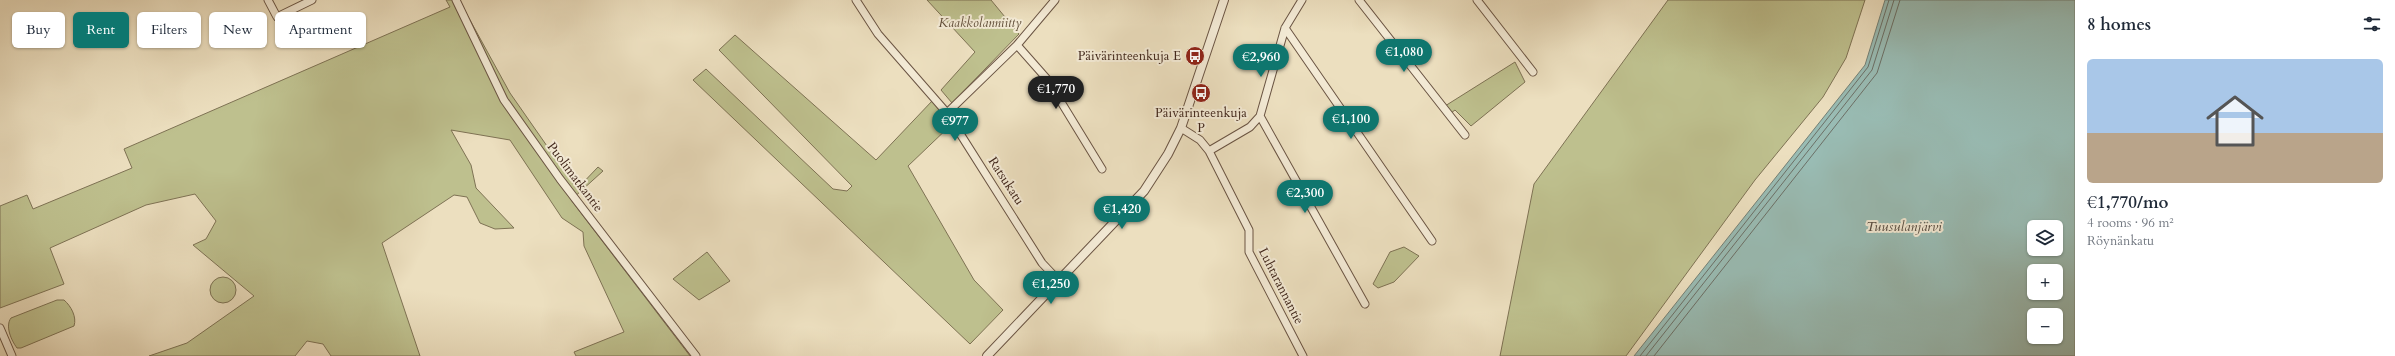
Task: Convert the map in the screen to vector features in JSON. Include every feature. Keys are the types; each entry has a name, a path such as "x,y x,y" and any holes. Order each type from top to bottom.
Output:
{"street":[{"path":"268,0 277,17 312,0"},
{"name":"Puolimatkantie","path":"456,0 504,100 560,179 696,356"},
{"name":"Ratsukatu","path":"856,0 878,34 947,113 1042,263 1059,281"},
{"path":"987,356 1144,191 1168,154 1181,128 1222,0"},
{"path":"1209,151 1250,127 1260,116 1285,28 1302,0"},
{"path":"1359,0 1465,135"},
{"path":"1477,0 1533,72"},
{"path":"947,113 1017,45 1054,1"},
{"path":"1285,28 1432,241"},
{"path":"1017,45 1047,79 1102,169"},
{"path":"1260,116 1365,304"},
{"name":"Luhtarannantie","path":"1181,128 1200,140 1209,151 1248,230 1248,252 1303,356"},
{"path":"0,328 12,356"}],"green space":[{"path":"446,0 459,0 510,93 577,189 598,167 603,171 571,200 690,356 576,356 574,352 624,332 584,246 583,232 562,218 510,140 451,130 471,165 476,188 514,228 495,229 480,223 467,197 454,195 382,243 420,356 331,356 323,344 307,341 295,356 149,356 187,343 254,296 193,245 206,239 216,221 195,194 146,205 50,248 64,284 0,308 0,206 27,195 33,209 132,168 124,149 356,48 366,48 366,44 450,7"},
{"name":"Kaakkolanniitty","path":"927,0 991,0 1019,34 952,103 941,90 975,52"},
{"path":"1668,0 1865,0 1846,58 1823,97 1755,180 1626,356 1500,356 1534,184"},
{"path":"735,35 876,160 933,100 952,124 908,166 974,280 1003,310 970,344 693,80 706,69 833,189 847,191 852,186 719,50"},
{"path":"1515,62 1525,82 1471,126 1455,110 1451,113 1445,106"},
{"path":"1404,247 1419,256 1394,282 1378,288 1373,284 1390,252"},
{"path":"707,252 730,281 699,300 673,279"},
{"path":"223,277 232,281 236,290 232,299 223,303 214,299 210,290 214,281"},
{"path":"57,300 64,300 71,308 75,319 74,326 21,348 17,348 11,337 9,329 9,321 11,318"}],"water":[{"name":"Tuusulanjärvi","path":"1885,0 2075,0 2075,356 1634,356 1865,65"}],"place":[{"name":"Päivärinteenkuja E","path":"1195,56"},
{"name":"Päivärinteenkuja P","path":"1201,93"}]}
